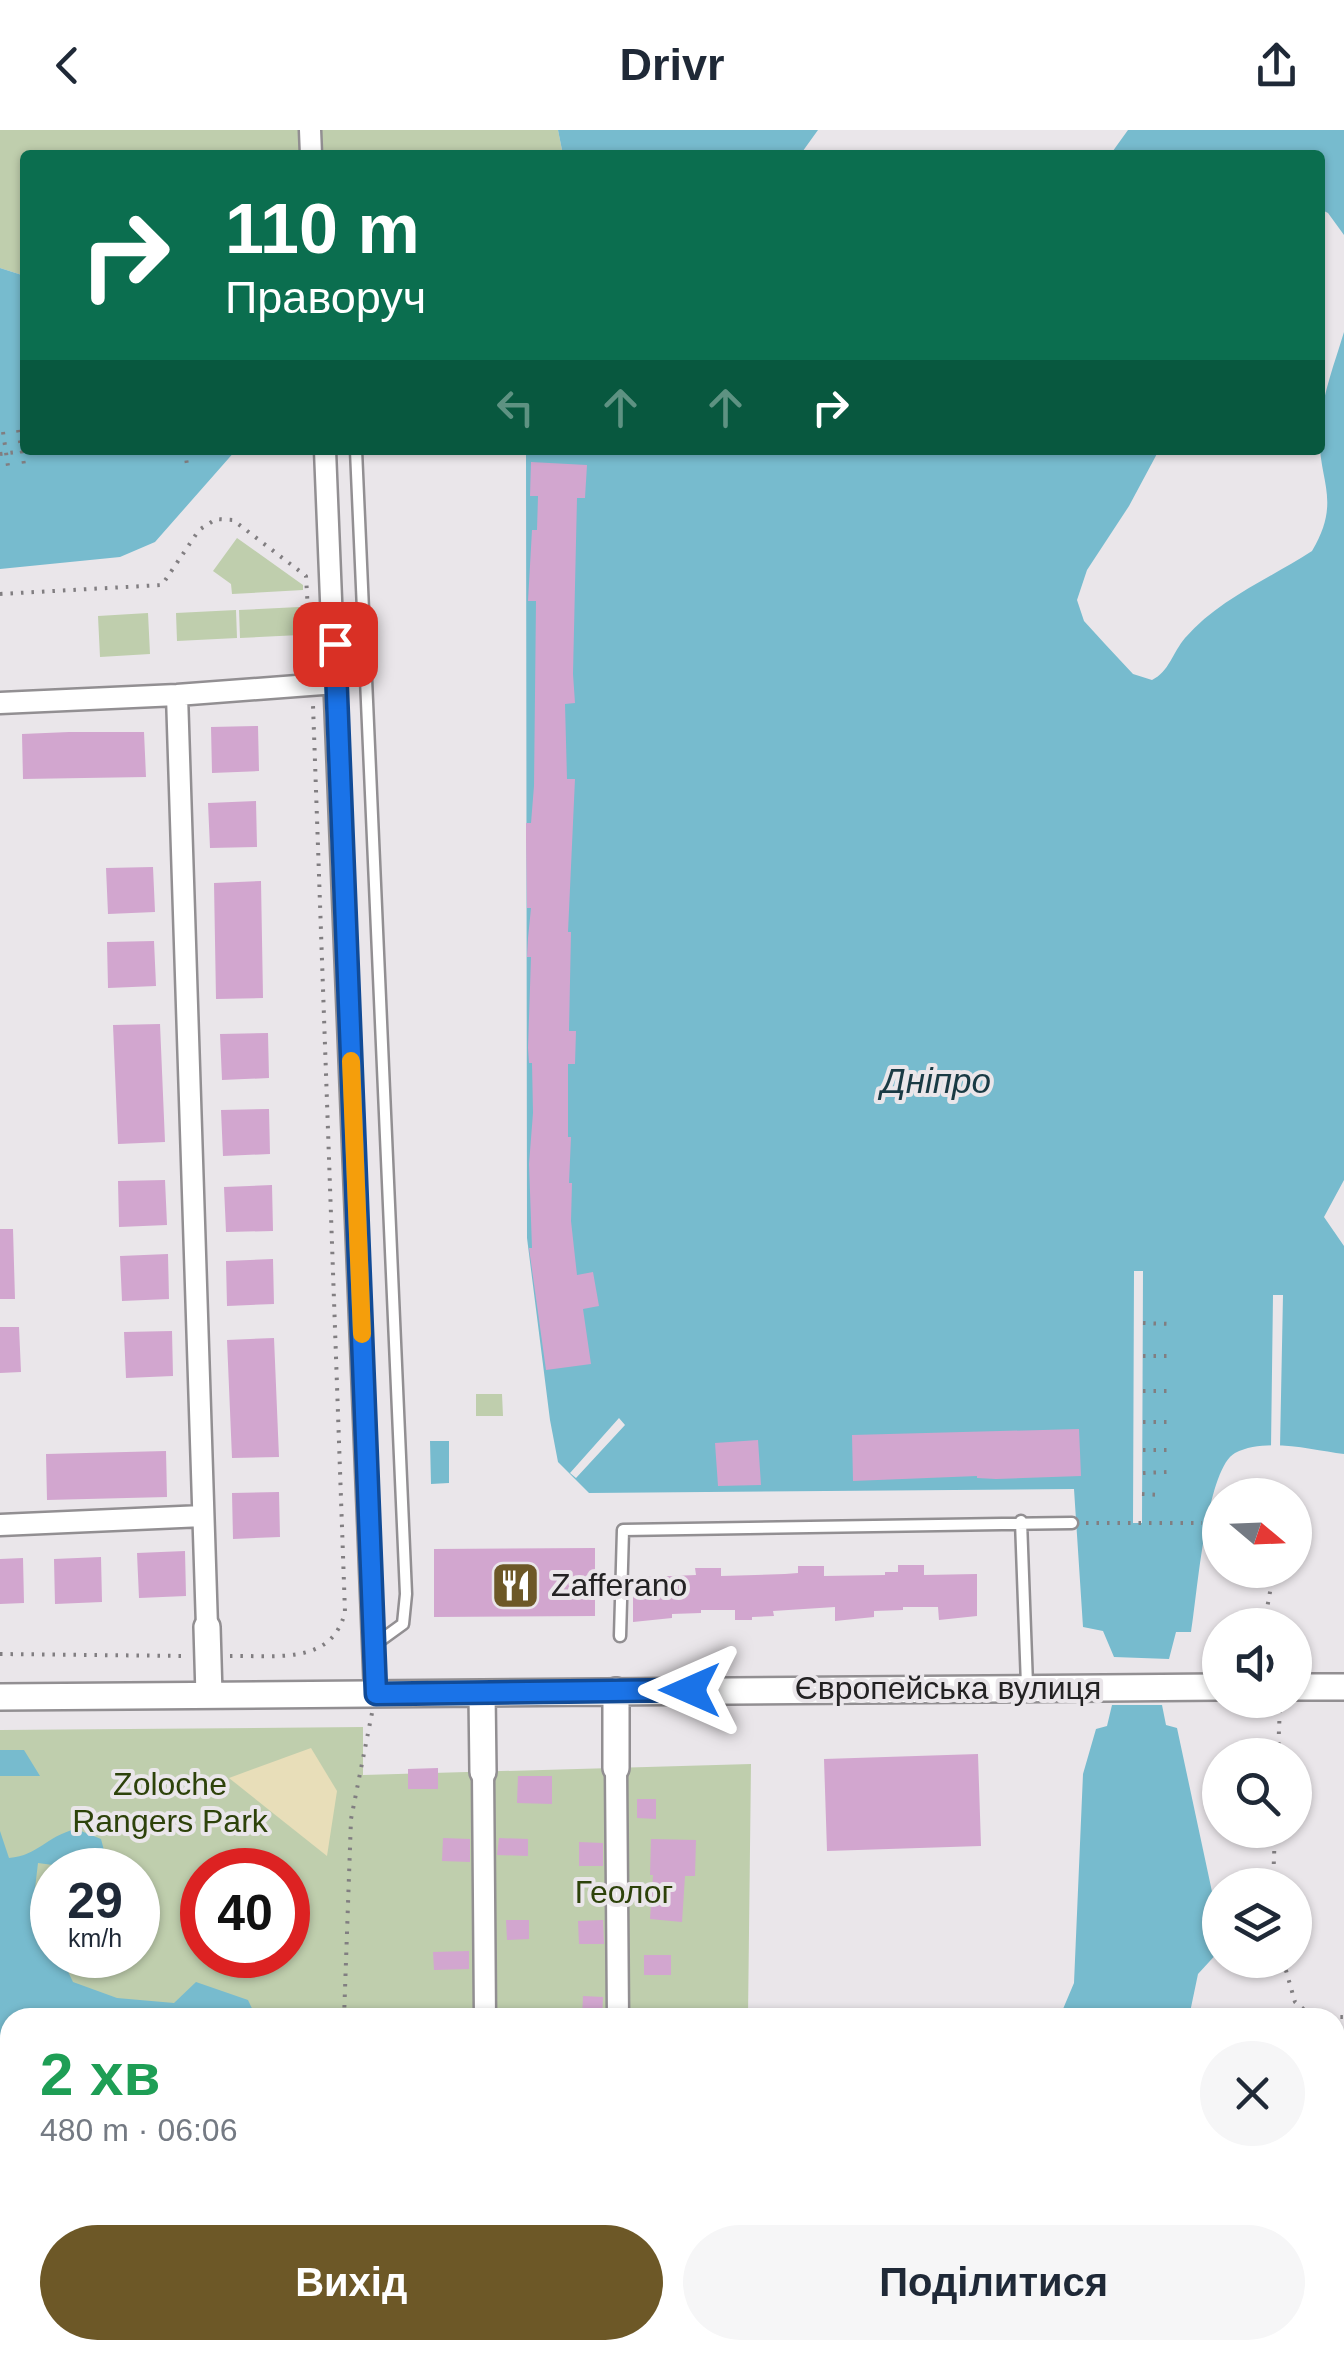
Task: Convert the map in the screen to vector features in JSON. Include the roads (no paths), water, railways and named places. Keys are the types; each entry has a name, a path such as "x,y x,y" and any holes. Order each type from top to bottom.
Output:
{"street":[{"path":"326,455 376,1694"},
{"path":"0,703 177,696 336,683"},
{"path":"177,696 210,1695"},
{"path":"0,1525 202,1516"},
{"name":"Європейська вулиця","path":"0,1697 1202,1687"},
{"path":"1312,1687 1344,1687"},
{"path":"616,1691 618,2008"},
{"path":"482,1692 486,2008"}],"lane":[{"path":"356,455 406,1594 403,1624 374,1646"},
{"path":"1021,1521 1028,1688"},
{"path":"620,1636 623,1530 1072,1523"}],"water":[{"path":"558,130 818,130 804,150 562,150"},
{"path":"1128,130 1344,130 1344,235 1325,212 1325,150 1114,150"},
{"path":"0,268 20,274 20,455 232,455 155,542 120,557 0,569"},
{"name":"Дніпро","path":"1344,332 1344,1180 1324,1217 1344,1246 1344,1454 1289,1446 1247,1448 1235,1453 1219,1478 1202,1478 1202,1553 1191,1632 1176,1632 1169,1659 1114,1657 1103,1631 1083,1627 1074,1489 589,1493 558,1462 527,1238 526,455 1156,455 1087,570 1077,600 1084,621 1133,674 1152,680 1167,667 1198,624 1245,590 1312,551 1326,516 1321,455 1325,455 1325,399"},
{"path":"430,1441 449,1441 449,1483 431,1484"},
{"path":"1112,1705 1162,1705 1166,1725 1177,1728 1207,1868 1202,1868 1202,1970 1191,2008 1063,2008 1074,1983 1083,1774 1096,1729 1107,1726"},
{"path":"0,1750 24,1750 40,1776 0,1776"},
{"path":"76,1829 101,1839 103,1848 36,1848"},
{"path":"0,1831 9,1858 30,1852 30,1978 71,1978 117,1998 174,2003 196,1982 248,2000 252,2008 0,2008"}],"place":[{"name":"Zafferano","path":"516,1585"}],"park label":[{"name":"Zoloche Rangers Park","path":"170,1802"},
{"name":"Геолог","path":"624,1892"}]}
